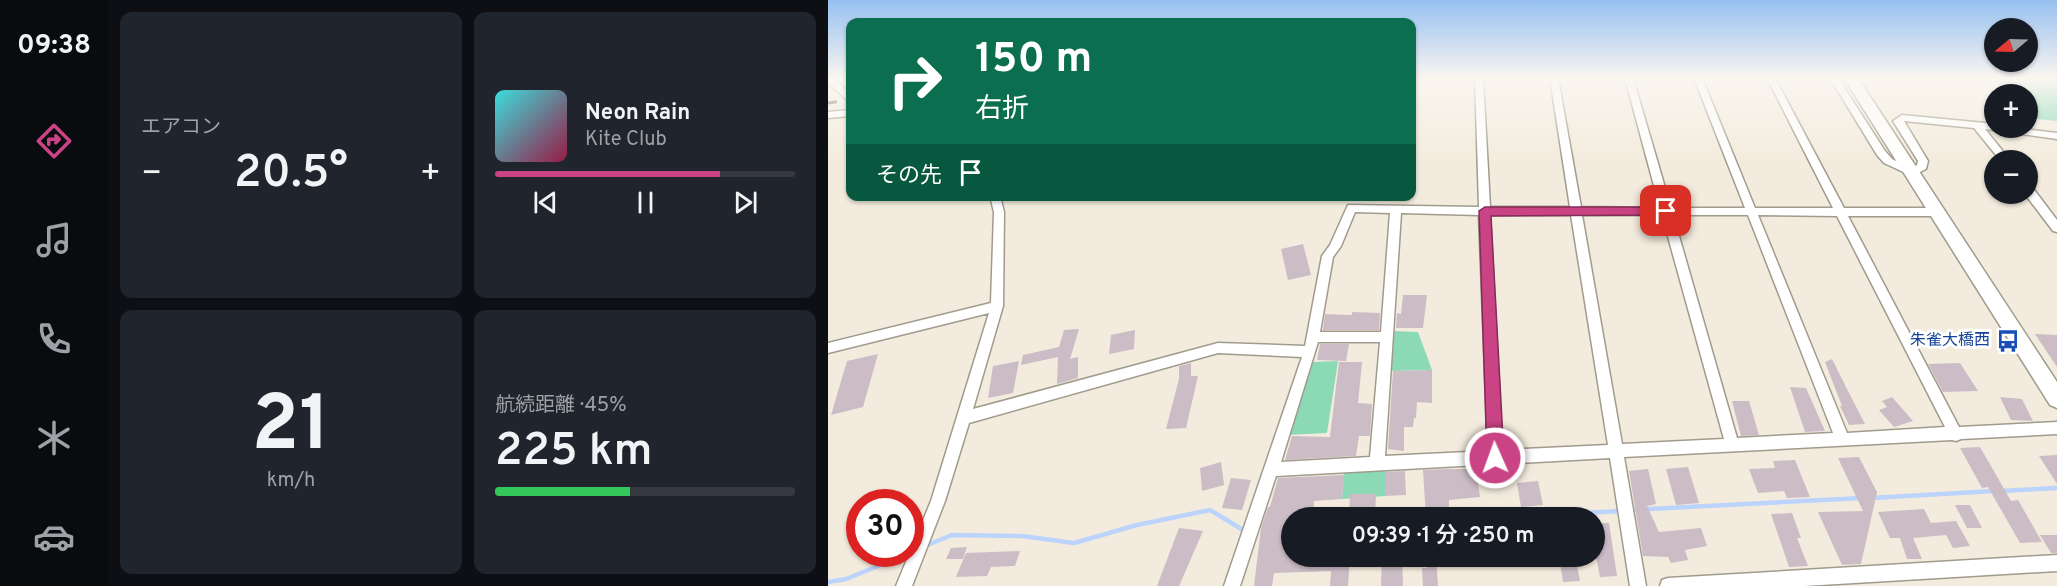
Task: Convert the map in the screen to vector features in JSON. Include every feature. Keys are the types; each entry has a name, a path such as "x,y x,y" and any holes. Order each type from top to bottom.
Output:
{"street":[{"path":"1480,105 1495,458"},
{"path":"1558,105 1638,586"},
{"path":"1637,105 1732,444"},
{"path":"1709,105 1843,440"},
{"path":"1785,105 1956,435"},
{"path":"1851,105 1888,161 1912,173"},
{"path":"1869,105 2057,399"},
{"path":"828,115 846,113"},
{"path":"1912,173 1922,167 1923,161 1898,121 1902,118 1984,126"},
{"path":"1977,125 1997,150"},
{"path":"2038,133 2057,136"},
{"path":"904,586 938,501 997,306 999,212 996,201"},
{"path":"2038,203 2057,228"},
{"path":"1232,586 1310,352 1328,256 1335,249 1344,219 1352,208 1575,212 1937,212"},
{"path":"1377,464 1396,209"},
{"path":"828,348 997,306"},
{"path":"1312,337 1386,337"},
{"path":"963,418 1218,348 1310,352"},
{"path":"1270,469 2057,428"},
{"path":"1668,586 2057,563"}],"green space":[{"path":"2038,105 2057,105 2057,121 2038,119"},
{"path":"1391,331 1418,332 1432,370 1389,371"},
{"path":"1338,361 1327,433 1287,435 1312,362"},
{"path":"1385,468 1385,496 1342,499 1344,471"}],"building":[{"path":"1303,244 1311,275 1288,280 1281,249"},
{"path":"1403,295 1427,295 1423,328 1396,328 1397,313 1401,314"},
{"path":"1352,312 1380,313 1379,330 1323,330 1325,314 1352,315"},
{"path":"1079,329 1070,359 1078,357 1078,378 1057,384 1058,357 1021,365 1023,355 1059,347 1064,330"},
{"path":"1135,330 1134,349 1109,354 1111,335"},
{"path":"2035,334 2057,335 2057,367"},
{"path":"1320,344 1349,344 1346,361 1317,360"},
{"path":"878,354 863,407 831,415 847,361"},
{"path":"1832,359 1865,424 1849,425 1825,362"},
{"path":"1019,361 1013,393 988,398 993,366"},
{"path":"1339,362 1362,362 1358,403 1372,404 1370,436 1359,436 1356,456 1285,460 1292,436 1330,437"},
{"path":"1191,363 1191,376 1198,376 1186,428 1166,429 1179,379 1179,366"},
{"path":"1960,363 1978,391 1943,392 1928,364"},
{"path":"1432,370 1432,403 1417,402 1413,427 1404,427 1404,451 1388,449 1393,371"},
{"path":"1790,387 1806,388 1825,431 1805,432"},
{"path":"1892,397 1913,421 1894,427 1879,410 1887,407 1882,401"},
{"path":"2000,397 2022,399 2033,421 2011,420"},
{"path":"1732,401 1749,401 1759,435 1741,436"},
{"path":"1980,447 2011,501 2018,500 2042,542 2020,543 1988,487 1982,488 1960,448"},
{"path":"2057,455 2057,484 2039,456"},
{"path":"1859,457 1877,492 1861,564 1842,565 1818,512 1863,511 1838,458"},
{"path":"1795,460 1810,497 1787,498 1784,491 1758,493 1749,469 1775,468 1773,461"},
{"path":"1221,462 1224,485 1202,491 1200,468"},
{"path":"1688,467 1699,503 1676,505 1666,469"},
{"path":"1476,469 1480,497 1449,500 1449,507 1425,507 1423,470"},
{"path":"1648,469 1656,504 1647,506 1659,532 1701,528 1707,546 1685,550 1688,560 1671,563 1668,557 1643,556 1629,471"},
{"path":"1405,471 1406,495 1385,496 1385,472"},
{"path":"1344,475 1342,499 1314,501 1314,507 1281,507 1281,567 1349,567 1348,586 1330,586 1331,571 1274,573 1272,586 1254,586 1261,528 1278,478"},
{"path":"1231,478 1251,480 1242,510 1222,508"},
{"path":"1538,481 1543,505 1521,507 1517,483"},
{"path":"1350,494 1376,494 1375,507 1349,507"},
{"path":"1955,505 1970,505 1982,528 1967,528"},
{"path":"1924,509 1931,523 1956,521 1970,546 1953,548 1946,535 1913,538 1922,559 1907,559 1900,538 1890,538 1878,512"},
{"path":"1792,513 1801,538 1797,538 1808,566 1789,567 1771,514"},
{"path":"1605,523 1609,523 1617,576 1600,577 1598,567 1605,567"},
{"path":"1179,528 1203,531 1179,586 1157,586"},
{"path":"2040,535 2057,535 2057,553 2051,553"},
{"path":"967,547 963,559 946,559 951,548"},
{"path":"1020,551 1015,566 991,567 987,576 956,577 966,553"},
{"path":"1382,567 1402,567 1403,586 1381,586"},
{"path":"1437,567 1438,586 1423,586 1422,568"},
{"path":"1561,567 1577,567 1580,581 1563,582"}],"waterway":[{"path":"2001,491 2057,488"},
{"path":"1872,498 1994,491"},
{"path":"1630,510 1862,498"},
{"path":"925,546 952,535 1022,536 1074,543 1137,525 1210,510 1243,530 1247,530"},
{"path":"1605,512 1622,511"},
{"path":"828,582 846,579 876,567"}],"place":[{"name":"朱雀大橋西","path":"2008,341"}],"route":[{"path":"1495,458 1485,211 1666,211"}]}
